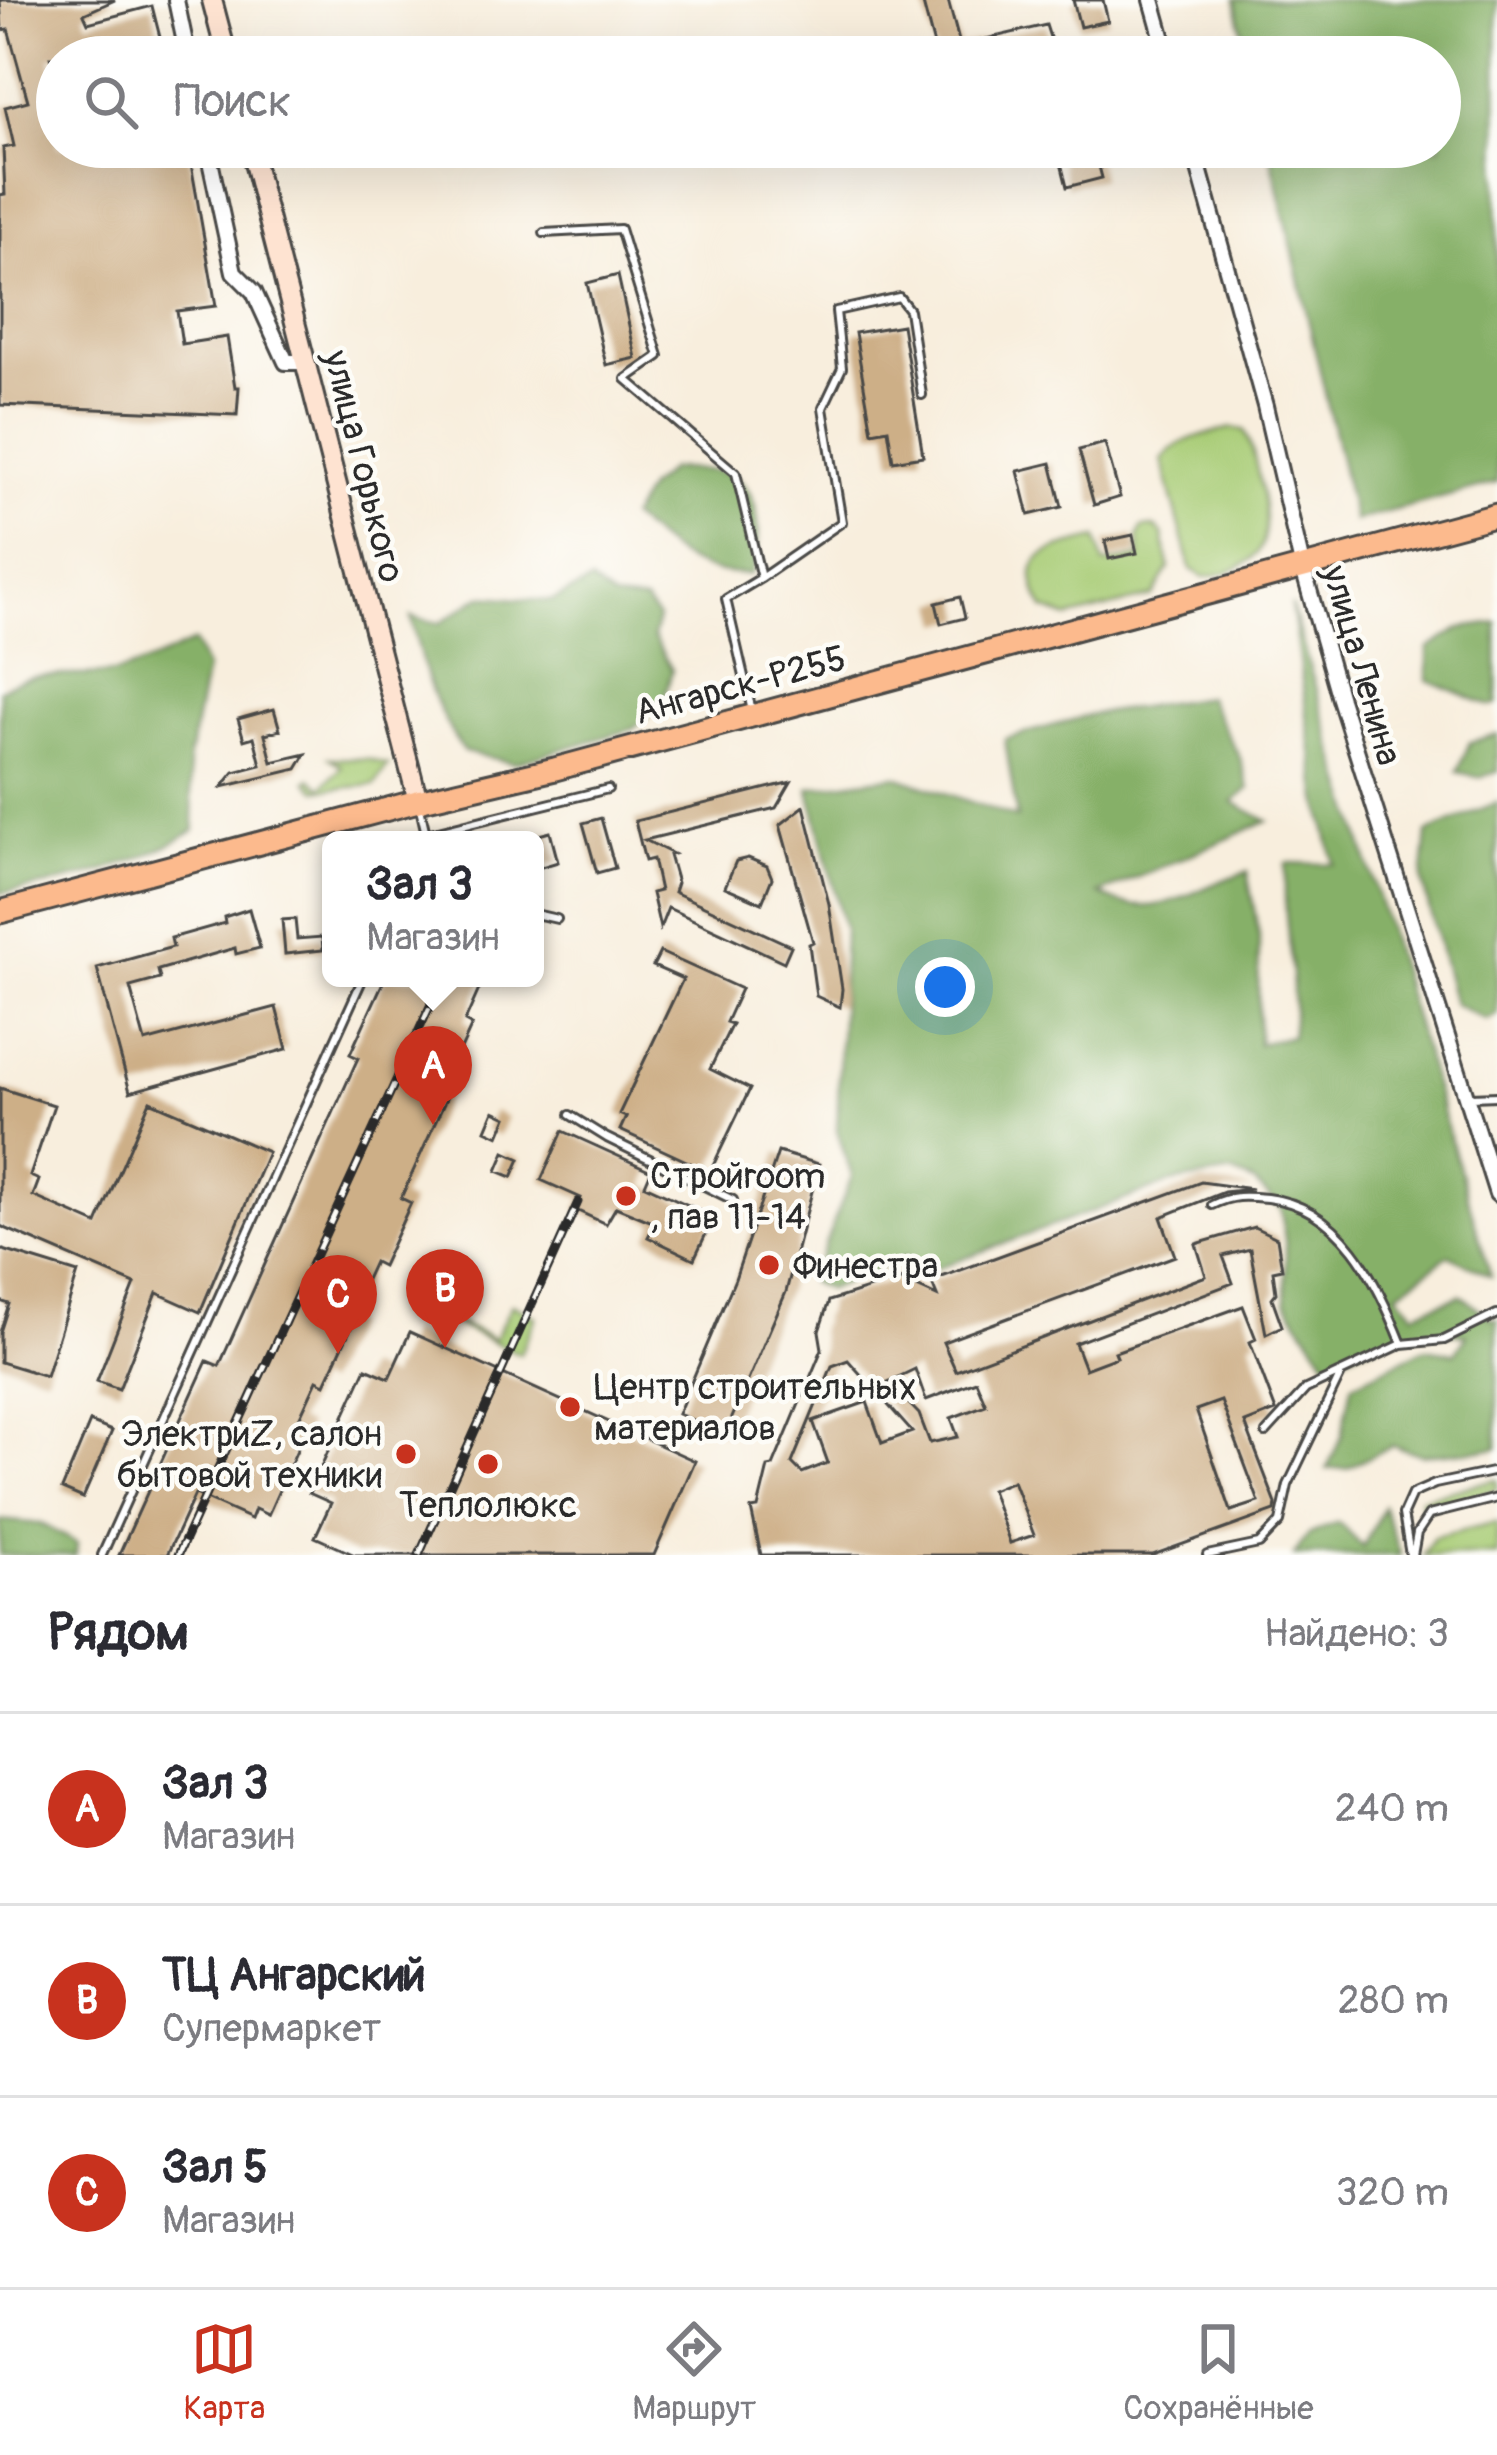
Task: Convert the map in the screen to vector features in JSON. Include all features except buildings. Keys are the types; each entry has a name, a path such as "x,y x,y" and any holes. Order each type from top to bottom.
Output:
{"main road":[{"name":"Ангарск-Р255","path":"0,912 555,769 1497,515"}],"street":[{"path":"176,0 184,36"},
{"path":"212,0 221,36"},
{"path":"1152,0 1162,36"},
{"path":"212,168 234,272 254,292 286,362 305,362"},
{"name":"улица Горького","path":"255,168 418,801"},
{"name":"улица Ленина","path":"1199,168 1265,406 1302,565 1430,991 1497,1194"}],"lane":[{"path":"544,233 620,229 658,356 626,379 736,473 761,578"},
{"path":"752,714 726,599 842,522 823,408 842,368 836,310 899,297 909,310 922,394"},
{"path":"438,831 608,789"},
{"path":"418,801 425,831"},
{"path":"544,916 557,920"},
{"path":"102,1555 359,987"},
{"path":"1467,1098 1497,1096"},
{"path":"570,1115 733,1200"},
{"path":"1212,1205 1233,1195 1280,1200 1324,1217 1384,1298 1402,1344"},
{"path":"1266,1433 1306,1389 1402,1344 1444,1340 1497,1314"},
{"path":"1207,1555 1259,1544 1280,1522 1288,1484 1341,1373"},
{"path":"1412,1555 1403,1514 1408,1497 1424,1487 1497,1471"},
{"path":"1412,1555 1420,1525 1429,1515 1497,1498"}],"green space":[{"path":"1235,0 1497,0 1497,483 1354,521 1274,168 1461,168 1461,36 1243,36"},
{"path":"1232,428 1244,430 1252,450 1264,504 1264,536 1253,558 1241,567 1204,577 1191,569 1162,460 1184,442"},
{"path":"670,469 721,472 748,491 758,533 751,574 714,571 685,560 630,518 647,489"},
{"path":"1154,527 1163,534 1169,568 1153,596 1068,618 1044,609 1033,575 1042,556 1097,538 1104,564 1140,557 1142,528"},
{"path":"591,582 613,599 645,602 658,618 653,637 672,670 663,704 633,729 514,763 464,752 430,688 411,617 440,623 481,596 551,601"},
{"path":"1291,605 1491,1276 1449,1255 1397,1293 1415,1312 1461,1295 1497,1318 1494,1449 1422,1455 1393,1445 1347,1468 1327,1469 1342,1435 1352,1384 1426,1348 1455,1353 1467,1335 1396,1338 1328,1363 1286,1302 1281,1209 1254,1182 1233,1173 1170,1183 918,1275 907,1256 828,1290 810,1282 852,1176 837,1131 844,929 809,788 896,776 1017,818 1005,739 1094,714 1207,697 1240,758 1249,789 1233,802 1268,821 1099,894 1120,903 1157,905 1247,872 1259,935 1258,1044 1291,1036 1286,863 1334,864 1319,800"},
{"path":"1497,623 1497,705 1428,680 1428,649 1461,628"},
{"path":"194,642 206,669 188,761 195,830 101,872 0,893 0,690 26,678 123,671"},
{"path":"1497,734 1497,772 1481,777 1457,772 1470,742"},
{"path":"330,758 388,765 375,785 317,790 307,781 311,778 322,787 342,767"},
{"path":"1497,802 1497,1015 1486,1020 1454,1004 1422,881 1427,833"},
{"path":"512,1304 536,1317 520,1354 411,1305 494,1339"},
{"path":"1497,1479 1497,1489 1422,1508 1420,1498"},
{"path":"1383,1507 1401,1555 1294,1555 1308,1535 1338,1522 1363,1547"},
{"path":"0,1520 42,1524 77,1543 76,1555 0,1555"},
{"path":"1497,1522 1497,1555 1423,1555 1434,1537"}],"railway":[{"path":"178,1555 439,987"},
{"path":"419,1555 578,1202"}],"place":[{"name":"Зал 3","path":"433,1125"},
{"name":"Стройroom , пав 11-14","path":"626,1196"},
{"name":"Финестра","path":"769,1265"},
{"name":"ТЦ Ангарский","path":"445,1348"},
{"name":"Зал 5","path":"338,1354"},
{"name":"Центр строительных материалов","path":"570,1407"},
{"name":"ЭлектриZ, салон бытовой техники","path":"406,1454"},
{"name":"Теплолюкс","path":"488,1464"}]}
